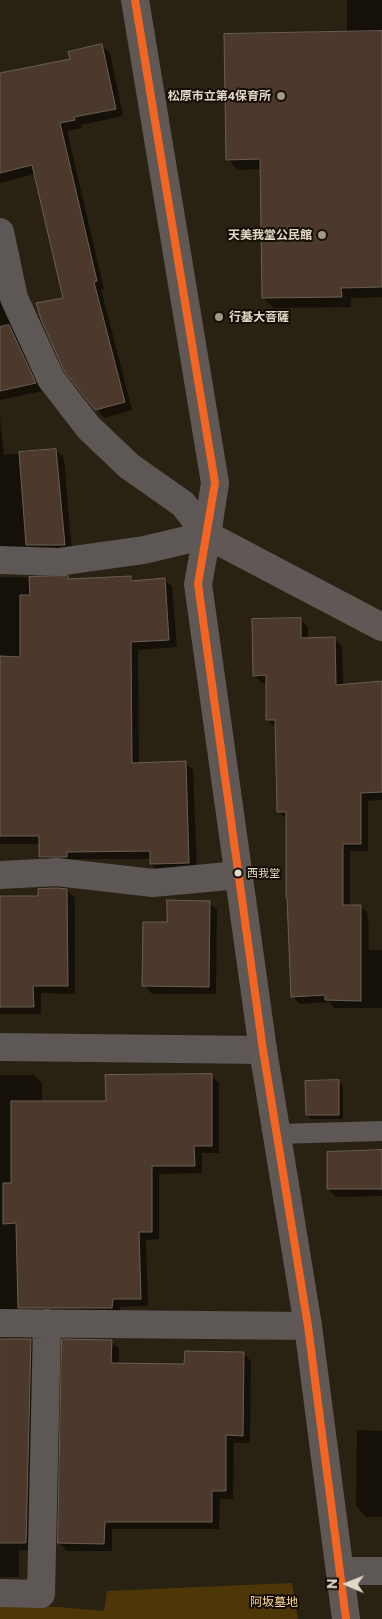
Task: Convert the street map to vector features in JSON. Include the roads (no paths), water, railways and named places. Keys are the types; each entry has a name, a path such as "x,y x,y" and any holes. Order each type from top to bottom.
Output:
{"main road":[{"path":"135,0 214,483 208,535 198,584 262,1050 308,1326 346,1619"},
{"path":"208,535 382,627"}],"street":[{"path":"0,232 7,301 51,379 89,428 129,466 183,504 208,535 144,550 58,562 0,560"},
{"path":"0,875 58,872 153,883 238,875"},
{"path":"0,1047 262,1050"},
{"path":"0,1323 308,1326"},
{"path":"0,1594 40,1594 47,1323"},
{"path":"340,1571 382,1571"}],"lane":[{"path":"276,1134 382,1131"}],"place":[{"name":"松原市立第4保育所","path":"281,96"},
{"name":"天美我堂公民館","path":"322,235"},
{"name":"行基大菩薩","path":"219,317"},
{"name":"西我堂","path":"238,873"}],"park label":[{"name":"阿坂墓地","path":"274,1602"}]}
